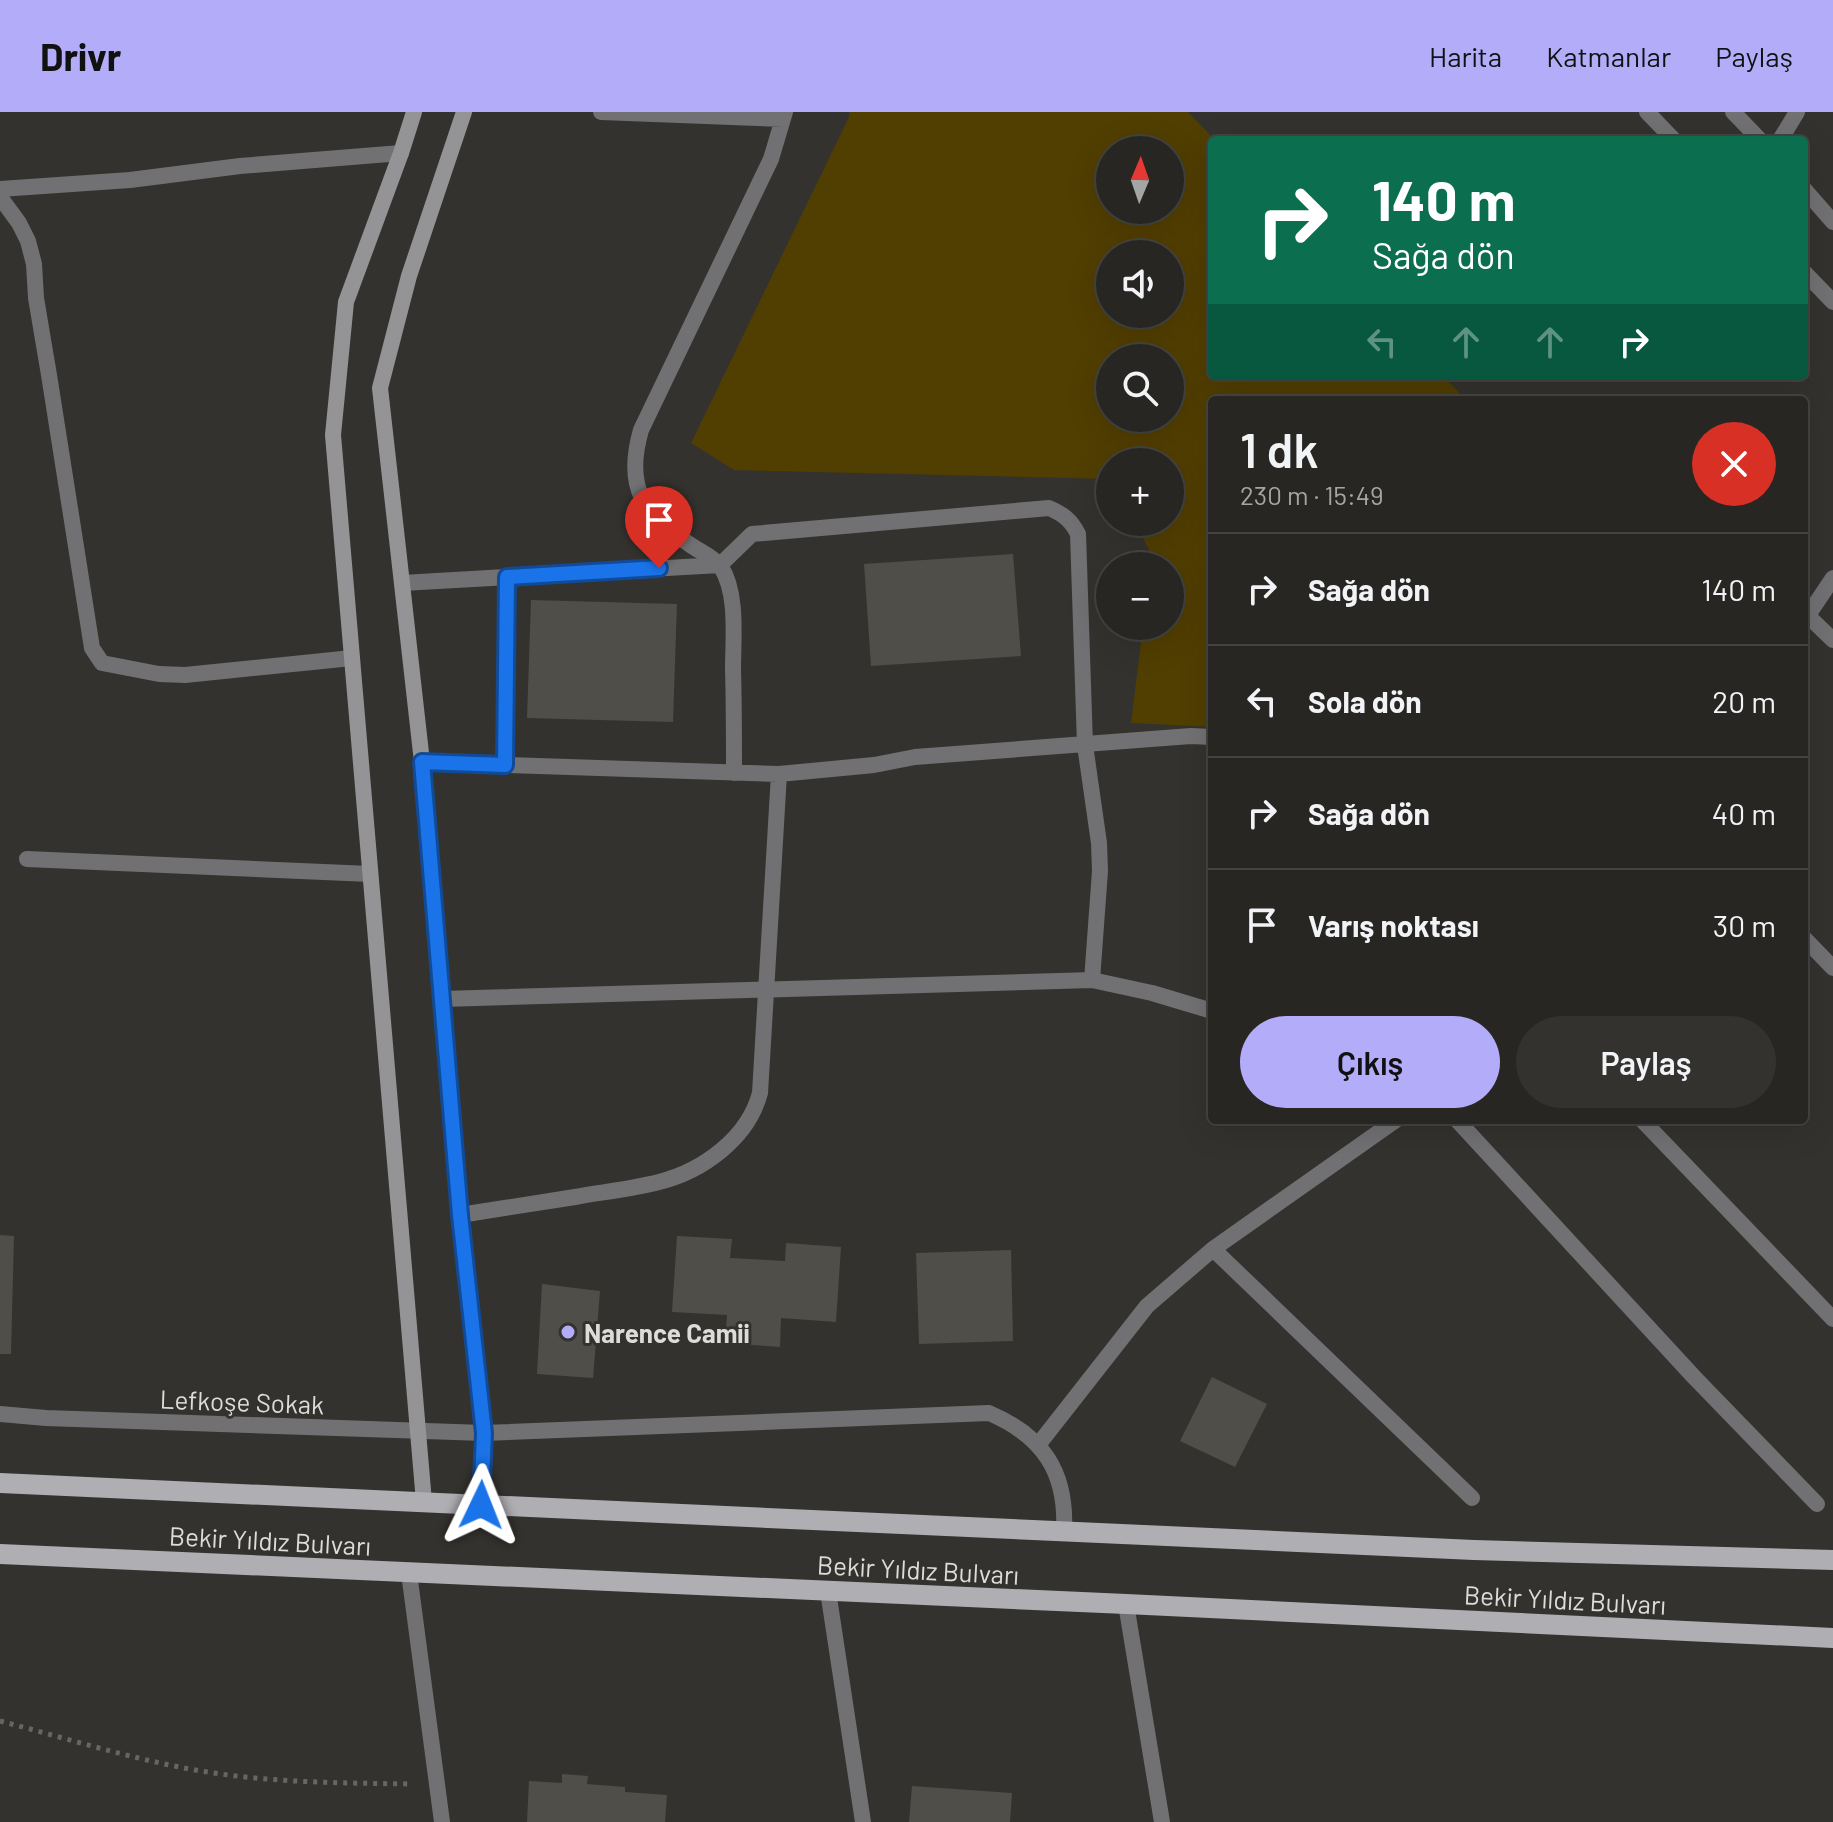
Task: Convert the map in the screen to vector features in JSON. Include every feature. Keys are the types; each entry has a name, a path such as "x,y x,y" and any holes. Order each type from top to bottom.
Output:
{"main road":[{"name":"Bekir Yıldız Bulvarı","path":"0,1483 1474,1550 1833,1560"},
{"name":"Bekir Yıldız Bulvarı","path":"0,1554 1833,1638"}],"street":[{"path":"414,112 346,302 333,435 424,1502"},
{"path":"464,112 409,276 380,388 422,762 460,1215 484,1433 481,1505"},
{"path":"601,112 784,116 771,159 641,430 636,448 638,487 653,516 720,565 732,597 734,773"},
{"path":"1647,112 1670,136"},
{"path":"1733,112 1756,136"},
{"path":"1782,136 1797,112"},
{"path":"0,189 130,180 240,166 401,153"},
{"path":"1808,194 1833,222"},
{"path":"0,197 19,223 34,264 41,331 92,648 102,663 159,674 185,675 352,658"},
{"path":"1808,276 1833,302"},
{"path":"402,583 720,565 752,534 1049,508 1062,514 1078,534 1085,745 1099,843 1100,871 1092,980"},
{"path":"505,765 507,577"},
{"path":"1808,615 1833,578"},
{"path":"1808,620 1833,640"},
{"path":"422,762 779,774 874,765 915,757 1208,737"},
{"path":"460,1215 662,1182 702,1164 722,1150 748,1121 760,1093 779,774"},
{"path":"27,859 370,874"},
{"path":"1808,942 1833,968"},
{"path":"442,999 1092,980 1141,990 1208,1010"},
{"path":"1064,1531 1065,1513 1060,1485 1049,1460 1038,1445 1147,1306 1213,1249 1390,1124"},
{"path":"1461,1124 1694,1377 1817,1504"},
{"path":"1646,1124 1833,1319"},
{"path":"1213,1249 1472,1498"},
{"name":"Lefkoşe Sokak","path":"0,1414 484,1433 989,1413 1024,1431 1038,1445"},
{"path":"409,1573 442,1822"},
{"path":"828,1591 863,1822"},
{"path":"1126,1604 1162,1822"}],"path":[{"path":"0,1721 167,1764 220,1774 317,1783 437,1785"}],"shaded area":[{"path":"849,112 1188,112 1211,136 1208,136 1208,380 1447,380 1462,396 1208,396 1208,727 1131,723 1141,640 1184,640 1184,552 1150,552 1142,536 1184,536 1184,448 1096,448 1096,479 734,470 691,443"}],"building":[{"path":"1013,554 1021,656 871,666 864,564"},
{"path":"531,600 677,604 673,722 527,718"},
{"path":"0,1235 14,1236 11,1354 0,1354"},
{"path":"677,1236 732,1239 730,1258 785,1261 786,1243 841,1247 836,1322 781,1318 780,1347 725,1343 727,1315 672,1312"},
{"path":"1011,1250 1013,1341 919,1344 916,1253"},
{"name":"Narence Camii","path":"542,1284 600,1291 593,1378 537,1374"},
{"path":"1212,1377 1267,1404 1235,1467 1180,1441"},
{"path":"562,1774 588,1776 587,1784 625,1787 625,1792 667,1795 665,1822 527,1822 529,1781 562,1783"},
{"path":"912,1786 1012,1793 1010,1822 909,1822"}],"place":[{"name":"Narence Camii","path":"568,1332"}],"route":[{"path":"481,1505 484,1433 460,1215 422,762 505,765 507,577 659,568"}]}
